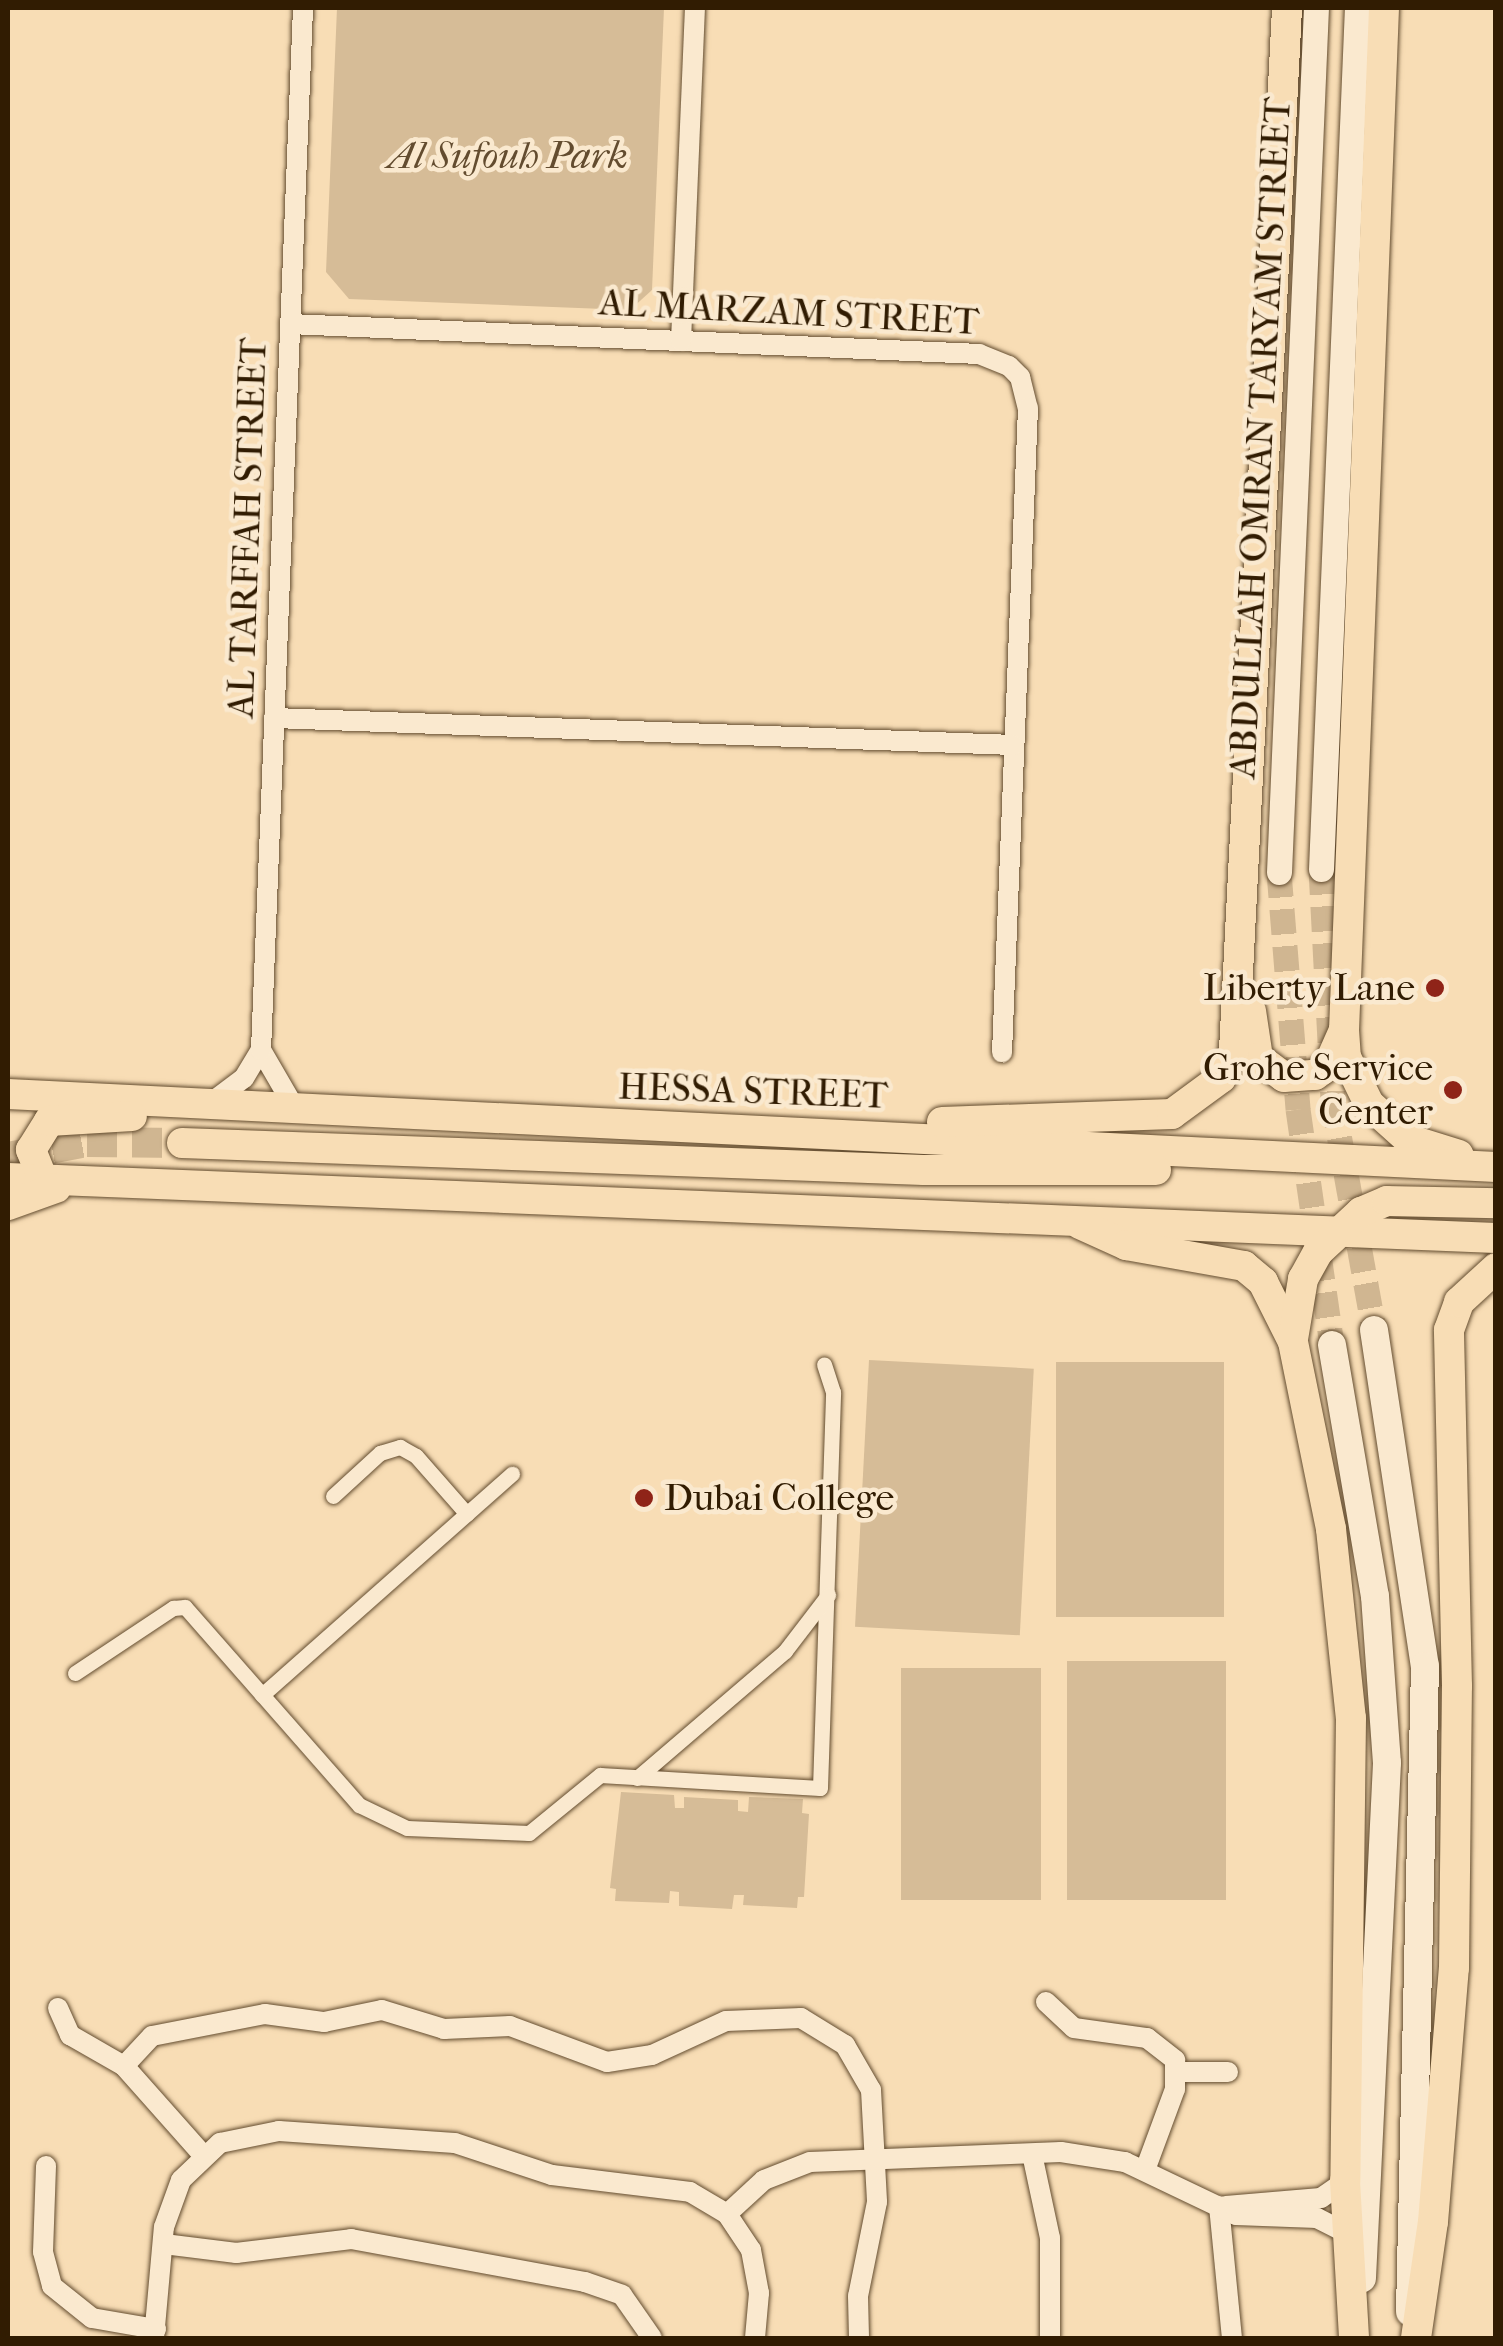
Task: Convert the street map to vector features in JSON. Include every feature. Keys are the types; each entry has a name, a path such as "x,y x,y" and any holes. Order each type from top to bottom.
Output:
{"main road":[{"path":"1241,950 1249,972 1252,1044 1269,1070 1300,1079 1315,1075 1338,1053 1344,1030 1384,8"},
{"path":"862,1135 948,1121 1172,1114 1221,1078 1234,1051 1283,12"},
{"path":"1344,1030 1357,1086 1386,1124 1433,1148 1496,1165"},
{"path":"8,1076 21,1093"},
{"name":"HESSA STREET","path":"21,1093 297,1112 1496,1165"},
{"path":"54,1184 30,1150 49,1122 138,1116 172,1103"},
{"path":"182,1142 924,1170 1167,1170 1237,1156"},
{"path":"8,1178 54,1184 1338,1229 1496,1238"},
{"path":"8,1205 54,1184"},
{"path":"1293,1342 1304,1279 1338,1229 1387,1200 1496,1203"},
{"path":"1073,1220 1107,1240 1244,1266 1262,1282 1293,1342 1330,1528 1350,1718 1345,2181 1356,2338"},
{"path":"1413,2338 1433,2222 1454,1968 1457,1686 1448,1341 1458,1302 1496,1268"},
{"path":"1374,1330 1417,1588 1426,1686 1413,2338"},
{"path":"1332,1345 1375,1596 1387,1762 1356,2338"}],"street":[{"name":"AL TARFFAH STREET","path":"261,1050 303,8"},
{"path":"681,341 695,8"},
{"name":"ABDULLAH OMRAN TARYAM STREET","path":"1279,872 1316,8"},
{"name":"ABDULLAH OMRAN TARYAM STREET","path":"1321,868 1357,8"},
{"name":"AL MARZAM STREET","path":"290,324 979,354 995,358 1020,377 1028,408 1002,1052"},
{"path":"274,718 1014,745"},
{"path":"204,1105 244,1078 261,1050 297,1112"},
{"path":"75,1673 179,1606 358,1804 408,1828 518,1836 538,1828 594,1777 820,1788 834,1392 824,1364"},
{"path":"333,1496 380,1454 400,1447 416,1456 467,1514"},
{"path":"262,1695 512,1474"},
{"path":"637,1778 785,1651 828,1596"},
{"path":"1046,2002 1074,2028 1158,2042 1178,2072"},
{"path":"58,2008 70,2035 124,2066 203,2155"},
{"path":"124,2066 152,2036 265,2014 324,2022 382,2010 444,2029 510,2026 608,2062 652,2055 726,2022 776,2015 825,2029 861,2066 871,2090 876,2155 859,2338"},
{"path":"1178,2072 1228,2072"},
{"path":"1145,2170 1178,2072"},
{"path":"46,2166 43,2252 52,2286 92,2318 156,2334 173,2195 203,2155 259,2132 455,2143 552,2175 690,2192 726,2214 757,2271 754,2338"},
{"path":"726,2214 754,2187 786,2169 876,2155 1083,2152 1145,2170 1243,2216 1317,2218 1348,2234"},
{"path":"1032,2154 1050,2238 1050,2338"},
{"path":"1222,2206 1320,2198 1345,2181"},
{"path":"1222,2206 1232,2338"},
{"path":"164,2244 236,2253 351,2239 585,2282 622,2295 652,2338"}],"green space":[{"name":"Al Sufouh Park","path":"337,8 664,8 652,290 630,310 349,299 326,272"},
{"path":"869,1360 1034,1369 1020,1635 855,1627"},
{"path":"1056,1362 1224,1362 1224,1617 1056,1617"},
{"path":"1067,1661 1226,1661 1226,1900 1067,1900"},
{"path":"901,1668 1041,1668 1041,1900 901,1900"},
{"path":"621,1792 674,1795 675,1808 684,1808 684,1797 738,1800 738,1811 748,1812 749,1797 803,1799 802,1813 809,1814 804,1897 798,1897 797,1908 743,1905 744,1895 734,1895 732,1909 679,1906 679,1892 670,1891 669,1903 615,1901 616,1889 610,1888"}],"tunnel":[{"path":"1321,869 1333,1101 1374,1330"},
{"path":"1279,872 1298,1109 1332,1345"},
{"path":"8,1157 87,1142 182,1143"}],"place":[{"name":"Liberty Lane","path":"1435,988"},
{"name":"Grohe Service Center","path":"1453,1090"},
{"name":"Dubai College","path":"644,1498"}]}
